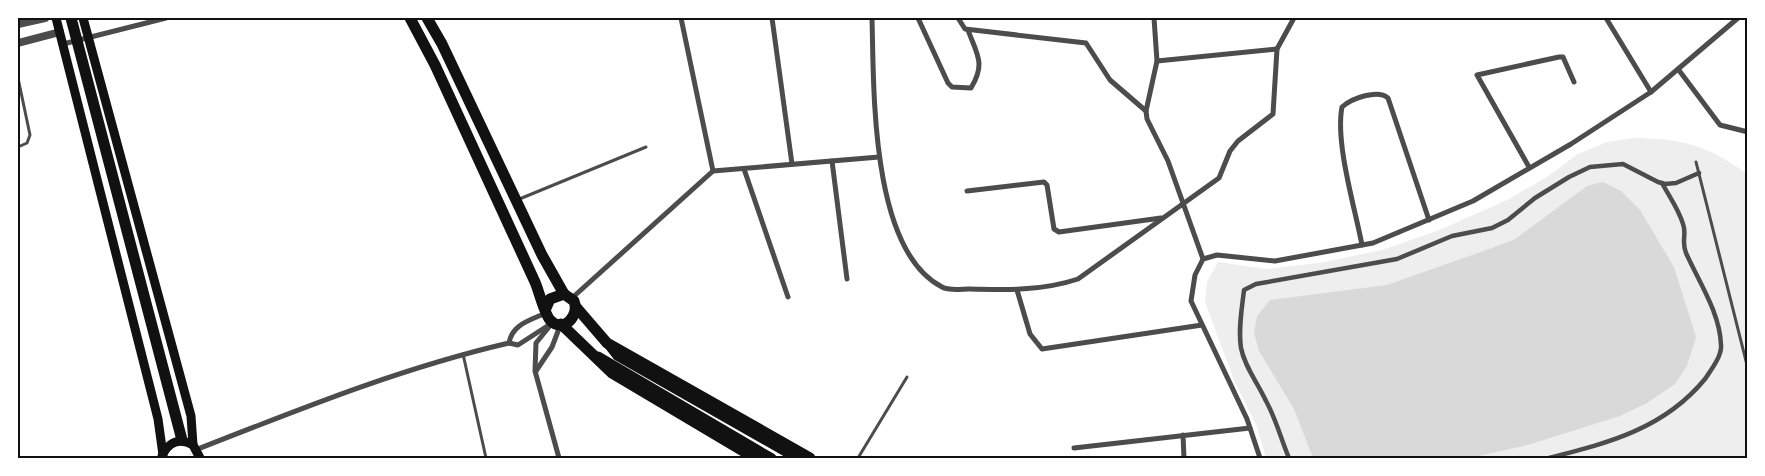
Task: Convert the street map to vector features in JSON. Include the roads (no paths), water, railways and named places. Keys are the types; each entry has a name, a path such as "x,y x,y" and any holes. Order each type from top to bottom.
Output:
{"highway":[{"path":"71,18 182,440"},
{"path":"410,18 435,65 551,317 612,373 754,458"},
{"path":"427,18 442,44 516,200 571,300 607,343 810,458"},
{"path":"551,317 550,299 571,300"},
{"path":"551,317 574,317 571,300"}],"main road":[{"path":"56,18 158,420 162,457"},
{"path":"84,18 191,416 197,451"},
{"path":"607,343 617,356 796,458"},
{"path":"591,353 616,365 772,458"},
{"path":"162,457 170,444 182,440 197,451"}],"street":[{"path":"18,24 45,18"},
{"path":"63,44 166,18"},
{"path":"681,18 713,171"},
{"path":"772,18 792,164"},
{"path":"872,18 875,130 884,186 900,236 917,266 930,279 944,288 1017,290 1057,286 1078,280 1127,246 1161,218 1219,178 1230,151 1238,141 1273,114 1277,49 1293,18"},
{"path":"918,18 948,83 952,87 971,88 979,75 979,59 968,30"},
{"path":"958,18 963,28 968,30 1083,42 1090,47 1110,80 1146,110"},
{"path":"1154,18 1157,61 1146,110 1147,119 1185,203 1203,259 1195,275 1190,301 1250,428 1260,458"},
{"path":"1606,18 1652,92"},
{"path":"1203,259 1217,255 1275,261 1373,243 1473,201 1571,144 1652,92 1738,18"},
{"path":"18,45 60,32"},
{"path":"1157,61 1277,49"},
{"path":"1529,167 1477,76 1559,56 1564,57 1567,62 1574,82"},
{"path":"1678,69 1720,125 1748,132"},
{"path":"1362,245 1342,144 1340,116 1342,107 1346,103 1376,94 1382,94 1388,98 1429,220"},
{"path":"571,300 713,171 879,156"},
{"path":"832,161 847,279"},
{"path":"1289,458 1280,430 1266,399 1249,372 1242,348 1240,327 1244,290 1256,284 1397,259 1452,236 1492,228 1508,220 1535,198 1569,176 1590,167 1624,164 1662,183 1676,183 1699,173"},
{"path":"744,169 788,297"},
{"path":"967,191 1044,182 1047,185 1054,229 1059,232 1161,218"},
{"path":"1549,458 1596,447 1650,425 1670,414 1698,387 1716,362 1722,348 1714,312 1682,242 1684,224 1662,183"},
{"path":"1017,290 1030,334 1042,349 1202,325"},
{"path":"197,451 337,394 463,353 509,342 518,344 551,317"},
{"path":"509,342 510,334 518,326 551,317"},
{"path":"535,371 552,347 551,317"},
{"path":"551,317 536,343 535,371 559,458"},
{"path":"1074,448 1250,428"},
{"path":"1183,435 1184,458"}],"lane":[{"path":"18,78 30,135 27,143 18,147"},
{"path":"516,200 646,147"},
{"path":"1696,162 1748,369"},
{"path":"463,353 486,458"},
{"path":"858,458 907,377"}]}
